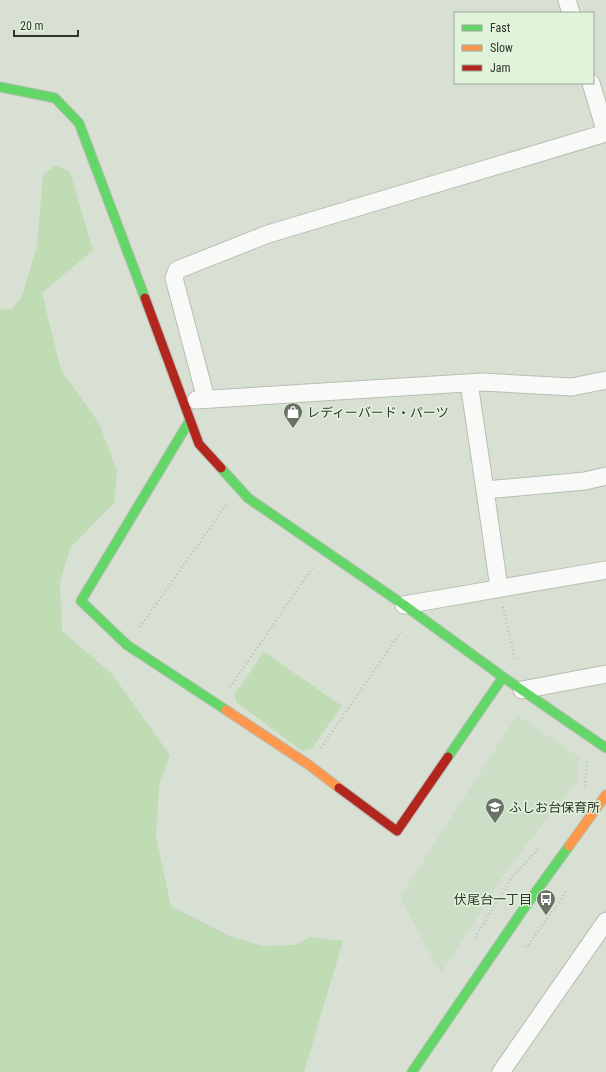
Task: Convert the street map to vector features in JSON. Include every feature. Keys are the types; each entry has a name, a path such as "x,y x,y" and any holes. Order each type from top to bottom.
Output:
{"street":[{"path":"567,0 571,12"},
{"path":"206,399 174,278 177,270 268,234 606,133 591,84"},
{"path":"0,87 55,98 79,123 199,444 248,498 404,605 503,677 606,748"},
{"path":"182,401 482,382 572,387 606,380"},
{"path":"469,383 499,588"},
{"path":"190,420 81,601 127,645 309,765 398,831 503,677"},
{"path":"485,490 584,481 606,476"},
{"path":"404,605 606,570"},
{"path":"522,690 606,674"},
{"path":"412,1072 527,904 606,795"},
{"path":"501,1072 606,921"}],"path":[{"path":"127,645 230,500"},
{"path":"218,705 314,565"},
{"path":"499,588 516,665"},
{"path":"309,765 403,628"}],"shaded area":[{"path":"56,165 70,172 93,250 42,293 61,370 99,423 117,471 114,503 70,548 60,582 62,631 112,674 170,755 159,786 156,837 171,906 232,937 263,946 296,945 310,937 343,941 304,1072 0,1072 0,310 12,309 22,296 37,246 43,175"},
{"path":"264,652 342,706 311,749 302,751 236,702 235,694"},
{"name":"ふしお台保育所","path":"517,715 579,757 578,780 509,867 441,974 400,897"}],"traffic: fast":[{"path":"0,87 55,98 79,123 145,298"},
{"path":"190,420 81,601 127,645 226,710"},
{"path":"221,468 248,498 404,605 503,677 606,748"},
{"path":"448,757 503,677"},
{"path":"412,1072 527,904 569,846"}],"traffic: slow":[{"path":"226,710 309,765 339,788"},
{"path":"569,846 606,795"}],"traffic: jam":[{"path":"145,298 199,444 221,468"},
{"path":"339,788 397,831 448,757"}],"place":[{"name":"レディーバード・パーツ","path":"293,429"},
{"name":"ふしお台保育所","path":"495,824"},
{"name":"伏尾台一丁目","path":"546,916"}]}
